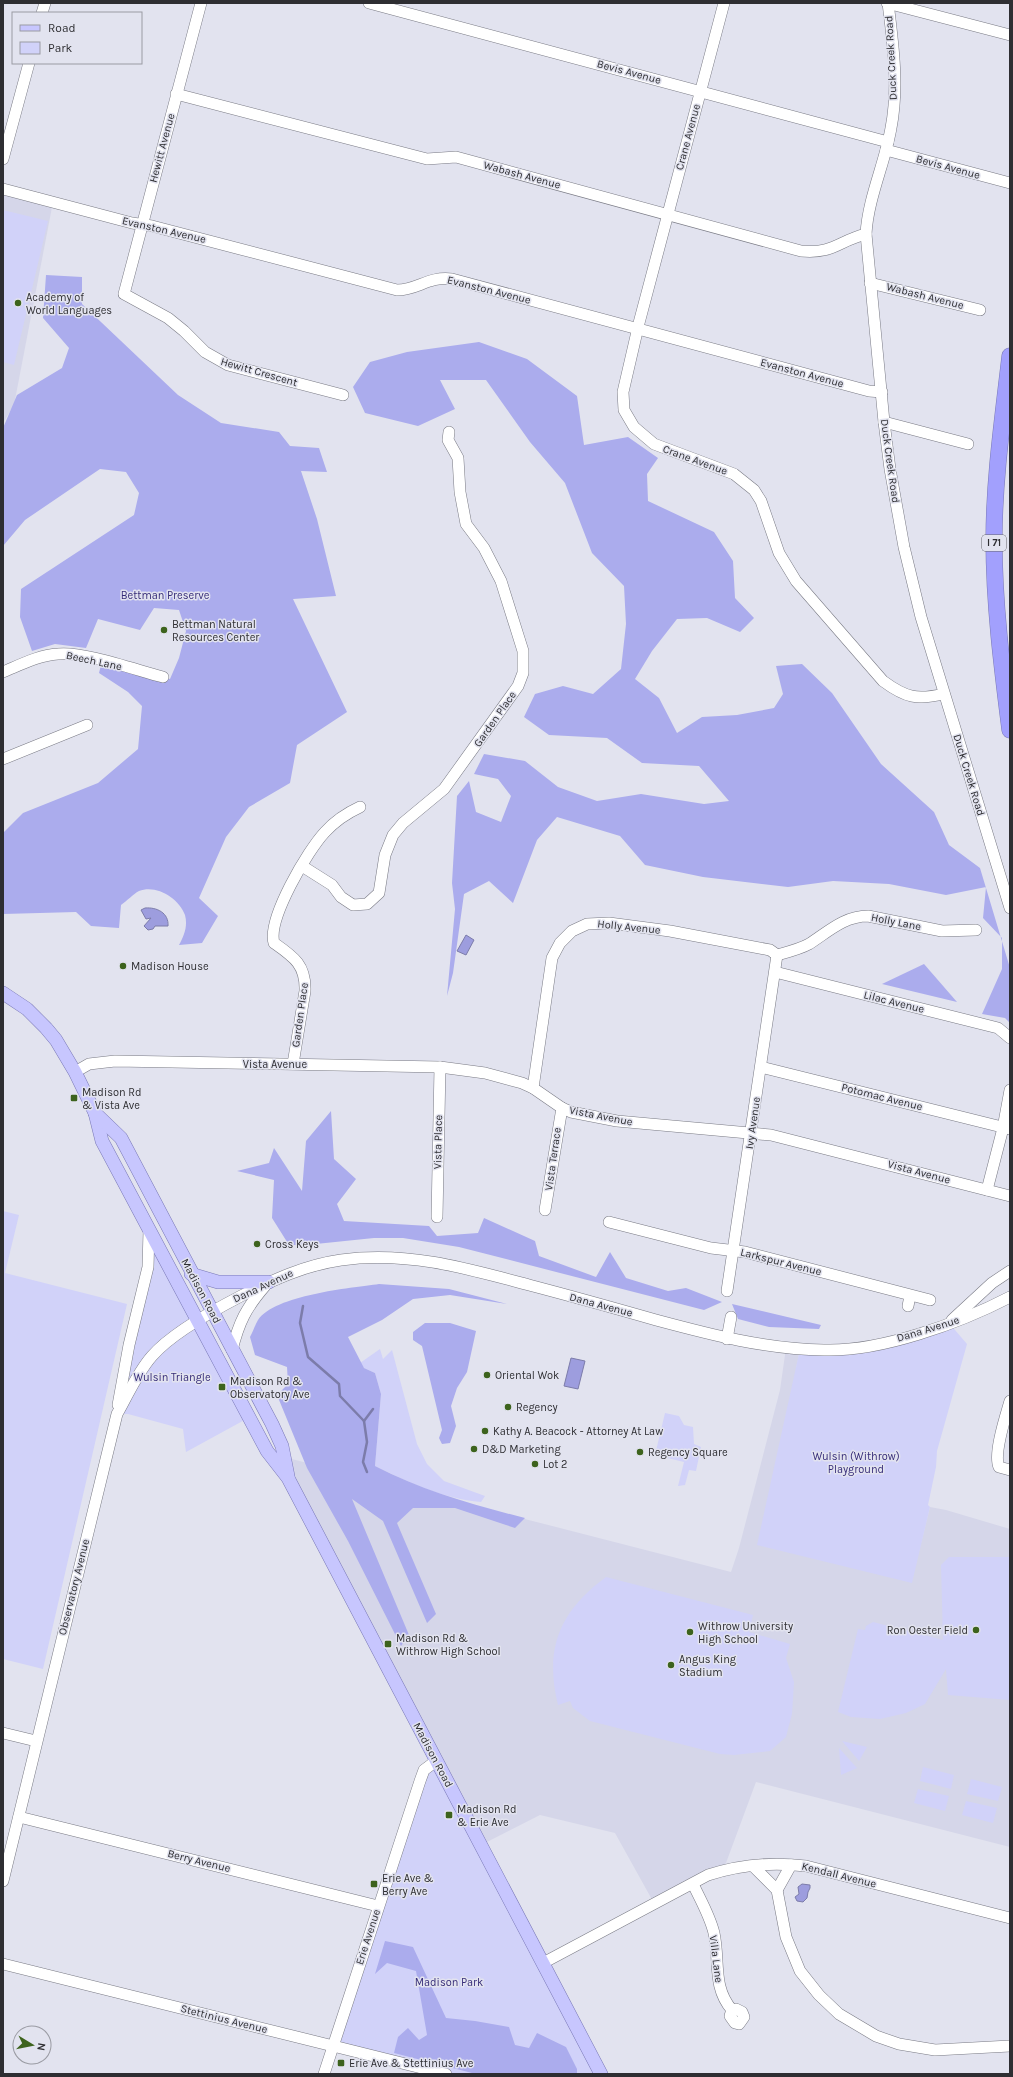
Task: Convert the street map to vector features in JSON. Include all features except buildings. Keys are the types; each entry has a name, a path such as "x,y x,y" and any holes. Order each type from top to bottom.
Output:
{"highway":[{"name":"I 71","path":"1010,356 998,460 994,540 997,631 1010,730"}],"main road":[{"name":"Madison Road","path":"3,993 27,1009 46,1028 56,1040 75,1072 95,1113 102,1141 148,1231 266,1451 288,1478 601,2074"},
{"name":"Madison Road","path":"95,1113 121,1138 191,1274 277,1435 282,1446 288,1478"},
{"path":"134,1203 168,1248 202,1308 211,1312"},
{"path":"191,1274 218,1282 269,1282"}],"street":[{"name":"Hewitt Avenue","path":"124,294 201,3"},
{"name":"Bevis Avenue","path":"369,3 700,92 1010,183"},
{"name":"Crane Avenue","path":"724,3 638,330 623,392 624,410 634,427 643,436 661,448 734,474 745,481 761,501 777,549 796,581 883,681 892,688 914,698 925,698 944,694"},
{"path":"888,3 1010,34"},
{"name":"Duck Creek Road","path":"888,3 894,74 893,111 887,146 869,211 866,234 884,422 904,547 921,617 1010,908"},
{"path":"3,159 29,64"},
{"name":"Wabash Avenue","path":"176,94 427,159 456,157 808,251 827,250 841,245 853,237 866,234"},
{"name":"Evanston Avenue","path":"3,190 142,224 397,290 406,290 437,278 452,279 869,391 882,392"},
{"name":"Wabash Avenue","path":"870,283 980,310"},
{"name":"Hewitt Crescent","path":"124,294 168,318 184,331 205,352 222,362 343,395"},
{"path":"884,422 968,444"},
{"name":"Garden Place","path":"302,866 332,885 341,897 353,905 367,904 379,893 385,855 393,835 403,822 444,789 518,686 523,673 523,651 501,581 484,548 466,524 460,492 458,458 448,440 449,432"},
{"name":"Beech Lane","path":"3,672 49,655 64,654 88,658 163,677"},
{"path":"3,759 87,725"},
{"name":"Garden Place","path":"293,1064 306,991 306,979 302,968 296,960 274,943 272,936 274,923 302,866 325,832 337,821 360,807"},
{"name":"Holly Lane","path":"777,955 809,944 825,932 860,916 868,916 942,931 976,930"},
{"name":"Holly Avenue","path":"533,1088 552,958 565,937 579,927 600,922 662,930 770,950 777,955"},
{"name":"Ivy Avenue","path":"727,1291 752,1132 777,955"},
{"name":"Lilac Avenue","path":"775,972 998,1028 1010,1038"},
{"name":"Vista Avenue","path":"75,1072 89,1064 97,1062 440,1067 485,1073 508,1078 533,1088 562,1108 571,1112 617,1121 771,1134 1010,1196"},
{"name":"Vista Place","path":"437,1217 440,1067"},
{"name":"Potomac Avenue","path":"761,1067 1008,1127"},
{"path":"987,1190 1008,1127 1010,1090"},
{"name":"Vista Terrace","path":"546,1210 562,1108"},
{"name":"Larkspur Avenue","path":"609,1222 711,1248 745,1252 909,1301 930,1300"},
{"path":"117,1414 129,1345 148,1267 148,1231"},
{"name":"Dana Avenue","path":"197,1322 211,1312 269,1282 315,1266 359,1258 391,1257 450,1264 727,1339 795,1349 854,1349 914,1335 972,1315 1010,1297"},
{"path":"949,1323 992,1283 1010,1271"},
{"path":"232,1350 239,1324 249,1304 269,1282"},
{"path":"727,1339 731,1317"},
{"name":"Observatory Avenue","path":"3,1880 117,1414 136,1379 153,1356 170,1340 197,1322"},
{"path":"1010,1401 997,1453 998,1467 1010,1470"},
{"path":"3,1734 36,1741"},
{"name":"Erie Avenue","path":"324,2074 424,1770 436,1761"},
{"name":"Berry Avenue","path":"19,1817 378,1906"},
{"path":"776,1890 790,1865"},
{"path":"753,1866 776,1890 786,1936 800,1971 819,1995 845,2018 876,2036 900,2044 935,2050 1010,2046"},
{"name":"Kendall Avenue","path":"543,1963 708,1875 723,1870 753,1866 806,1866 1010,1918"},
{"name":"Villa Lane","path":"693,1884 714,1932 718,1977 723,2000 732,2010"},
{"name":"Stettinius Avenue","path":"3,1964 446,2074"}],"shaded area":[{"name":"Academy of World Languages","path":"3,189 53,202 14,405 3,423"},
{"path":"145,908 158,910 164,914 168,921 168,926 155,926 153,929 148,930 144,926 151,918 146,919 141,910"},
{"path":"466,935 474,940 466,955 457,951"},
{"name":"Withrow University High School","path":"786,1348 800,1349 796,1369 911,1583 930,1507 946,1510 1010,1529 1010,1847 756,1782 723,1871 655,1905 615,1833 540,1815 481,1845 284,1457 731,1572 739,1548 780,1390"},
{"path":"571,1358 585,1361 578,1389 564,1386"},
{"path":"802,1884 810,1885 807,1898 803,1902 797,1901 795,1897 799,1894 798,1887"}],"green space":[{"name":"Academy of World Languages","path":"3,210 48,221 14,365 3,362"},
{"name":"Bettman Preserve","path":"46,275 82,277 82,304 178,395 221,423 279,432 290,446 319,448 327,472 301,471 317,519 336,596 293,599 347,712 297,745 290,783 249,807 226,837 199,898 218,916 202,943 179,945 185,931 185,915 178,903 172,898 153,889 139,891 121,905 119,928 91,926 76,912 3,914 3,833 23,813 98,783 138,749 142,706 128,692 99,673 101,665 170,679 179,658 186,631 179,610 154,608 140,630 98,619 86,648 55,644 32,651 20,617 21,589 134,515 139,493 126,472 100,469 25,520 3,546 3,428 17,395 62,368 69,348 43,318"},
{"path":"479,342 527,359 577,396 584,445 628,437 658,458 647,474 648,501 714,532 733,561 735,598 754,618 740,632 707,618 677,619 652,651 635,679 659,698 677,733 702,717 737,715 774,708 783,694 776,666 802,664 832,693 881,764 934,812 949,845 980,868 986,887 946,895 889,884 833,881 788,887 703,877 645,865 620,836 557,817 537,840 513,903 489,881 464,894 453,973 447,996 455,909 452,883 457,796 469,781 476,812 501,822 511,796 498,779 474,774 484,754 525,761 558,787 597,801 641,794 704,804 729,801 699,766 642,763 607,738 549,735 524,717 535,694 563,686 593,694 621,669 626,624 624,586 592,553 565,483 530,442 486,380 440,380 455,409 418,426 365,413 353,387 370,362 407,352"},
{"path":"986,888 1001,936 983,918"},
{"path":"1002,941 1010,968 1010,1023 1005,1018 982,1014 1002,969"},
{"path":"924,964 957,1002 882,984"},
{"path":"331,1111 334,1159 356,1179 337,1204 344,1221 429,1226 437,1236 478,1233 484,1218 535,1241 539,1256 596,1277 610,1252 626,1278 668,1291 686,1288 722,1302 704,1310 459,1247 403,1238 374,1238 306,1245 289,1245 272,1218 274,1180 237,1171 269,1163 274,1148 302,1191 306,1141"},
{"path":"3,1211 19,1215 5,1273 127,1304 43,1669 3,1659"},
{"name":"Wulsin Triangle","path":"149,1231 250,1417 186,1452 183,1429 128,1414 117,1414"},
{"path":"379,1284 449,1289 507,1304 450,1295 413,1299 382,1320 348,1337 364,1368 375,1373 381,1394 375,1466 430,1490 525,1518 515,1528 455,1508 413,1508 397,1523 436,1614 427,1623 383,1521 352,1499 409,1635 401,1646 348,1541 307,1468 277,1395 288,1384 287,1367 255,1355 250,1337 258,1320 267,1311 280,1304 314,1294"},
{"path":"732,1304 821,1325 819,1329 769,1327 738,1319"},
{"path":"425,1323 450,1323 476,1331 467,1372 457,1388 451,1406 456,1426 450,1443 442,1444 439,1438 442,1430 422,1346 413,1340 413,1332"},
{"name":"Wulsin (Withrow) Playground","path":"949,1323 967,1344 937,1451 936,1467 928,1505 930,1507 912,1583 757,1545 800,1349 854,1349"},
{"path":"380,1349 383,1359 392,1350 417,1444 427,1464 444,1481 485,1496 481,1502 440,1494 413,1484 375,1466 381,1394 375,1373 364,1368 360,1363"},
{"path":"665,1413 679,1416 684,1425 693,1427 694,1444 701,1447 696,1471 689,1470 685,1485 678,1486 684,1462 655,1455"},
{"path":"949,1557 1010,1557 1010,1700 948,1695 946,1669 925,1704 906,1713 880,1719 851,1717 838,1712 858,1629 865,1630 866,1626 873,1622 943,1640 941,1565"},
{"name":"Angus King Stadium","path":"606,1577 753,1615 749,1632 790,1644 786,1658 794,1682 792,1714 786,1737 770,1751 734,1755 720,1754 590,1721 573,1708 570,1701 558,1705 554,1685 553,1666 555,1648 560,1632 567,1617 577,1603"},
{"path":"842,1741 867,1747 859,1761"},
{"path":"839,1748 857,1768 841,1775"},
{"name":"Madison Park","path":"436,1761 601,2074 446,2074 333,2046 420,1781"},
{"path":"923,1767 954,1775 951,1789 920,1781"},
{"path":"971,1779 1002,1787 998,1801 967,1794"},
{"path":"918,1789 949,1796 945,1811 914,1803"},
{"path":"966,1801 997,1808 993,1823 962,1815"},
{"path":"385,1941 413,1947 446,2018 509,2027 515,2045 529,2048 537,2033 566,2047 577,2069 577,2074 476,2074 394,2053 398,2037 408,2028 419,2040 427,2035 416,1971 387,1963 375,1974"}],"waterway":[{"path":"303,1306 300,1323 308,1357 339,1384 340,1396 364,1421 367,1442 363,1462 367,1472"},
{"path":"364,1421 373,1409"}],"place":[{"name":"Academy of World Languages","path":"18,303"},
{"name":"Bettman Natural Resources Center","path":"164,630"},
{"name":"Madison House","path":"123,966"},
{"name":"Madison Rd & Vista Ave","path":"74,1098"},
{"name":"Cross Keys","path":"257,1244"},
{"name":"Oriental Wok","path":"487,1375"},
{"name":"Madison Rd & Observatory Ave","path":"222,1387"},
{"name":"Regency","path":"508,1407"},
{"name":"Kathy A. Beacock - Attorney At Law","path":"485,1431"},
{"name":"D&D Marketing","path":"474,1449"},
{"name":"Regency Square","path":"640,1452"},
{"name":"Lot 2","path":"535,1464"},
{"name":"Ron Oester Field","path":"976,1630"},
{"name":"Withrow University High School","path":"690,1632"},
{"name":"Madison Rd & Withrow High School","path":"388,1644"},
{"name":"Angus King Stadium","path":"671,1665"},
{"name":"Madison Rd & Erie Ave","path":"449,1815"},
{"name":"Erie Ave & Berry Ave","path":"374,1884"},
{"name":"Erie Ave & Stettinius Ave","path":"341,2063"}]}
